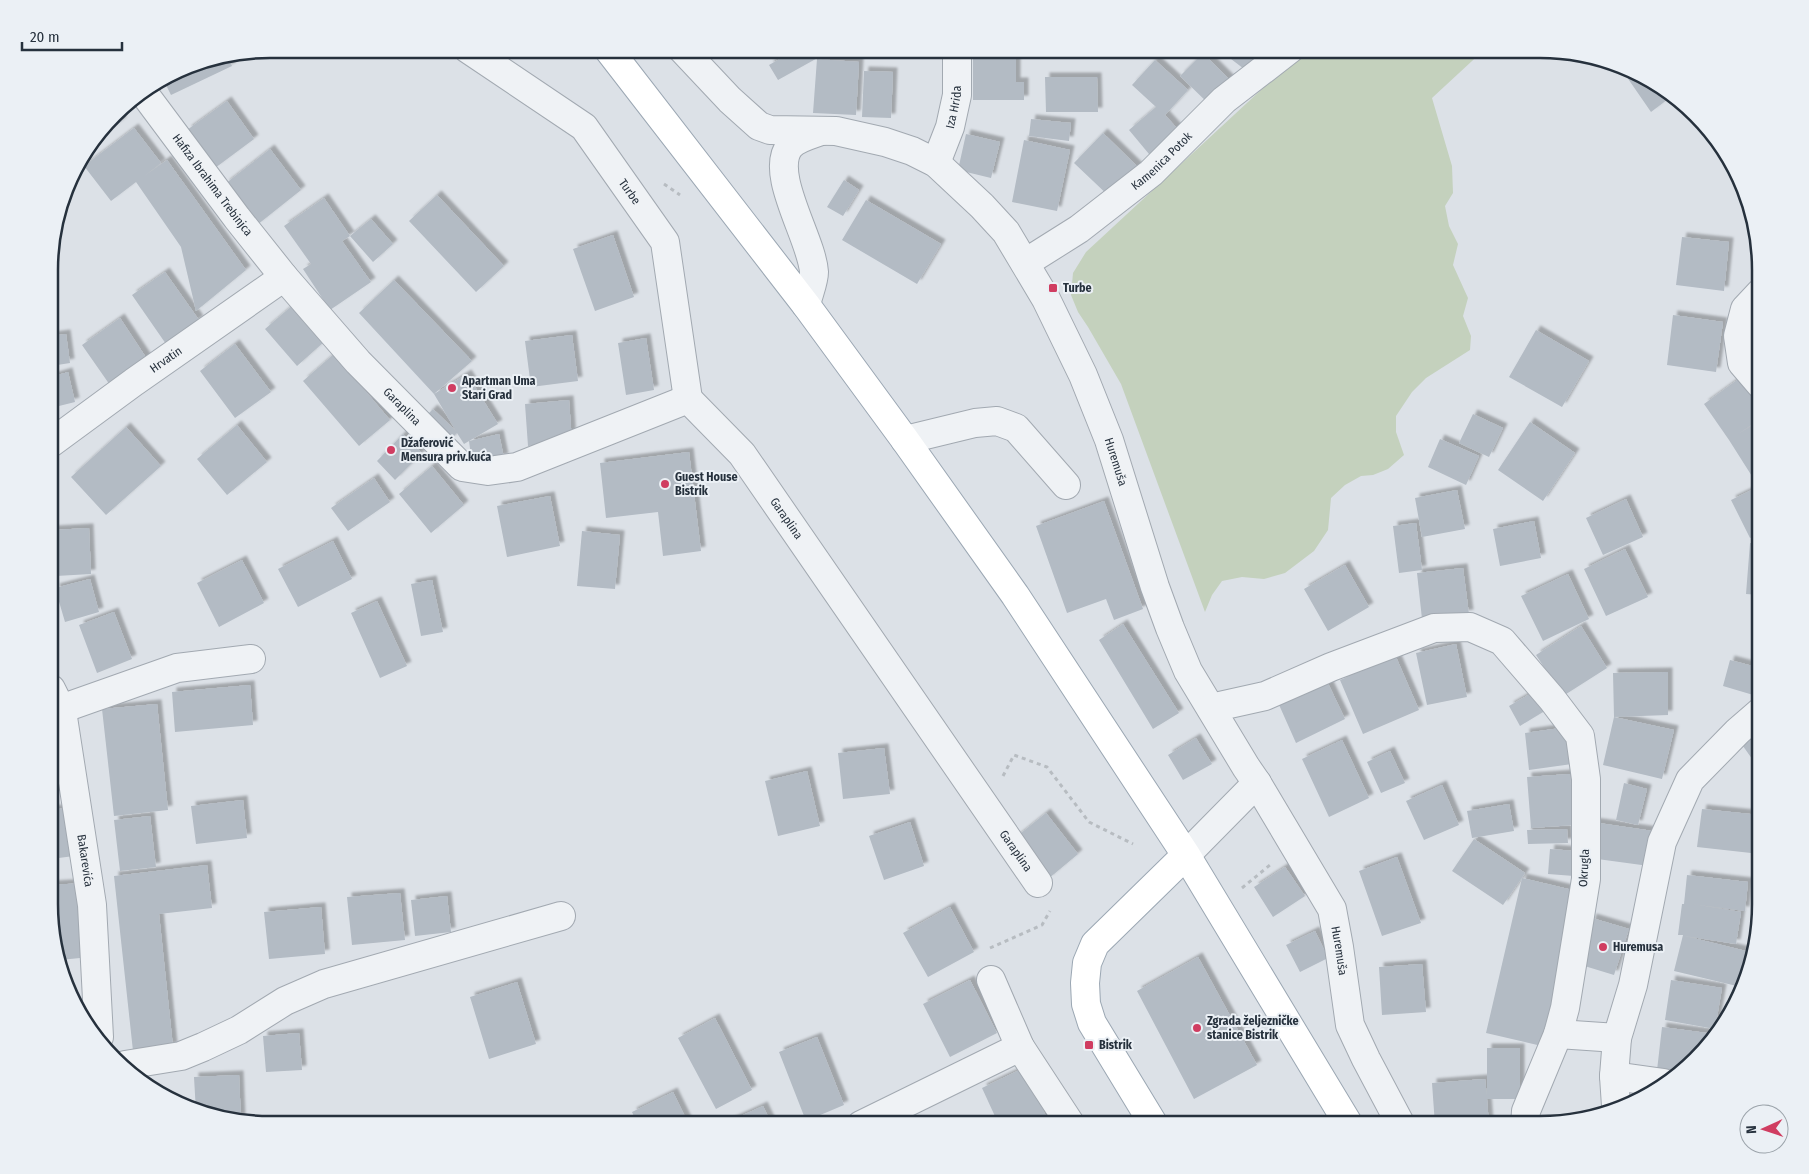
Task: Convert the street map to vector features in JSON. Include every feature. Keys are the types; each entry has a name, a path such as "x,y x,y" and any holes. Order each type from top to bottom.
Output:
{"main road":[{"path":"615,58 806,305 1015,595 1186,855 1344,1116"},
{"path":"1149,1116 1092,1023 1086,1004 1087,963 1095,944 1186,855"}],"street":[{"name":"Turbe","path":"481,58 584,127 665,242 688,399"},
{"path":"690,58 730,100 759,126 770,130 822,130 852,134 912,151 936,163"},
{"name":"Iza Hrida","path":"936,163 950,127 956,95 957,58"},
{"name":"Kamenica Potok","path":"1025,263 1079,228 1151,173 1224,100 1278,58"},
{"name":"Hafiza Ibrahima Trebinjca","path":"146,97 284,277"},
{"path":"806,305 814,273 809,248 785,182 783,174 784,158 790,147 798,140 822,130"},
{"name":"Huremuša","path":"936,163 982,206 1006,232 1046,299 1083,375 1109,440 1155,588 1188,671 1332,910 1350,1025 1396,1116"},
{"name":"Garaplina","path":"284,277 358,362 462,467 488,471 517,467 688,399 742,454 1038,883"},
{"name":"Hrvatin","path":"58,438 284,277"},
{"path":"1752,302 1745,310 1738,336 1742,363 1752,375"},
{"path":"905,440 975,423 997,421 1016,428 1066,486"},
{"name":"Okrugla","path":"1212,708 1265,696 1331,667 1434,628 1470,628 1502,641 1522,662 1580,736 1586,779 1586,878 1565,1008 1558,1034"},
{"path":"58,698 177,668 251,659"},
{"name":"Bakarevića","path":"58,710 92,905 99,1030"},
{"path":"1616,1102 1614,1076 1617,1038 1633,985 1662,842 1690,780 1738,730 1752,719"},
{"path":"1186,855 1257,783"},
{"path":"130,1064 181,1056 203,1047 239,1030 285,1001 324,984 561,916"},
{"path":"991,980 1020,1047 1065,1116"},
{"path":"1526,1116 1526,1111 1558,1034 1617,1038"},
{"path":"879,1116 1020,1047"},
{"path":"1614,1076 1656,1082"}],"path":[{"path":"990,813 998,784 1014,755 1047,767 1089,822 1133,844"},
{"path":"1219,908 1294,846"},
{"name":"Garaplina","path":"991,980 984,962 990,948 1042,925 1050,912 1038,883"}],"green space":[{"path":"1301,58 1475,58 1432,98 1452,166 1453,193 1445,206 1449,226 1458,244 1453,265 1468,298 1463,316 1471,336 1470,350 1426,378 1412,392 1396,416 1396,432 1404,455 1388,469 1373,475 1361,476 1345,485 1331,498 1328,530 1314,551 1285,573 1264,579 1242,577 1222,581 1212,595 1205,612 1121,384 1078,312 1071,295 1073,273 1086,252 1275,77"}],"building":[{"path":"781,58 817,58 778,80 769,65"},
{"path":"973,58 1016,59 1016,82 1024,82 1024,100 973,100"},
{"path":"1198,58 1208,58 1234,84 1212,107 1180,76"},
{"path":"1230,58 1258,58 1248,72"},
{"path":"817,59 859,62 856,115 813,113"},
{"path":"1155,60 1188,90 1165,115 1183,135 1154,160 1129,130 1156,107 1132,85"},
{"path":"230,62 232,66 171,95 166,85 201,69"},
{"path":"864,71 893,72 891,118 862,117"},
{"path":"1626,76 1667,100 1651,112"},
{"path":"1045,77 1097,77 1098,112 1046,112"},
{"path":"227,101 254,139 215,168 187,130"},
{"path":"121,119 122,121 109,131"},
{"path":"1031,119 1071,123 1069,141 1029,136"},
{"path":"134,128 161,163 143,177 167,160 246,270 196,311 181,247 136,182 111,201 85,166"},
{"path":"1103,133 1141,170 1112,199 1074,163"},
{"path":"966,134 1000,142 991,178 958,170"},
{"path":"1024,140 1070,150 1057,211 1012,202"},
{"path":"270,149 301,190 257,225 225,184"},
{"path":"844,180 859,190 843,216 827,207"},
{"path":"437,195 504,266 476,292 409,221"},
{"path":"324,198 350,236 342,241 371,282 330,310 303,269 311,264 284,226"},
{"path":"866,200 941,244 917,284 842,240"},
{"path":"371,219 393,244 373,262 350,236"},
{"path":"613,235 634,297 595,311 573,249"},
{"path":"1682,237 1729,242 1724,291 1676,285"},
{"path":"165,272 199,320 166,344 132,295"},
{"path":"394,280 472,361 434,394 359,313"},
{"path":"293,305 325,341 297,366 265,329"},
{"path":"1673,315 1723,322 1716,372 1667,365"},
{"path":"120,318 149,362 112,388 82,345"},
{"path":"1536,330 1589,361 1562,407 1509,377"},
{"path":"66,334 70,363 58,365 58,335"},
{"path":"572,335 578,381 531,387 525,341"},
{"path":"646,338 654,390 626,395 618,343"},
{"path":"235,344 271,392 235,418 200,371"},
{"path":"334,354 390,420 359,446 303,381"},
{"path":"68,372 75,402 58,406 58,375"},
{"path":"467,374 498,424 464,444 457,433 450,440 427,415 433,409 456,431 434,394"},
{"path":"1744,375 1752,386 1752,424 1738,434 1752,426 1752,476 1729,440 1704,404"},
{"path":"569,400 572,442 528,446 525,404"},
{"path":"1473,414 1503,428 1489,457 1459,443"},
{"path":"1530,422 1575,453 1543,501 1498,470"},
{"path":"237,425 267,462 227,495 197,459"},
{"path":"126,427 161,466 106,515 71,477"},
{"path":"403,434 422,453 395,480 377,461"},
{"path":"499,434 504,458 472,464 469,441"},
{"path":"1440,439 1479,456 1466,485 1428,467"},
{"path":"689,452 701,551 663,556 658,512 606,518 600,463"},
{"path":"432,466 464,505 431,533 399,494"},
{"path":"374,478 390,502 348,531 331,508"},
{"path":"1457,490 1465,529 1422,537 1415,498"},
{"path":"1752,490 1752,537 1750,538 1731,500"},
{"path":"550,496 560,546 507,557 497,506"},
{"path":"1626,499 1643,537 1603,555 1586,518"},
{"path":"1104,501 1143,609 1114,620 1106,599 1067,613 1036,526"},
{"path":"1534,521 1541,558 1500,566 1493,529"},
{"path":"1416,523 1422,570 1399,573 1393,526"},
{"path":"89,528 91,574 58,576 58,530"},
{"path":"582,531 620,535 615,589 577,586"},
{"path":"333,541 352,579 298,607 278,569"},
{"path":"1750,543 1752,543 1752,594 1746,594"},
{"path":"1625,549 1648,597 1606,616 1584,569"},
{"path":"242,560 264,603 219,627 197,583"},
{"path":"1345,565 1369,607 1328,631 1304,589"},
{"path":"1463,568 1469,614 1422,619 1417,573"},
{"path":"1568,574 1589,619 1543,641 1521,596"},
{"path":"90,579 99,612 65,622 58,598 58,587"},
{"path":"432,580 443,632 421,636 411,584"},
{"path":"377,601 407,666 380,678 351,613"},
{"path":"114,612 132,659 97,673 79,625"},
{"path":"1123,624 1179,713 1153,729 1099,640"},
{"path":"1581,626 1607,668 1563,696 1536,655"},
{"path":"1456,644 1467,697 1427,705 1416,653"},
{"path":"1396,657 1419,710 1363,734 1340,680"},
{"path":"1730,660 1752,666 1752,695 1723,686"},
{"path":"1668,672 1668,715 1614,717 1613,673"},
{"path":"1324,675 1345,719 1296,743 1276,698"},
{"path":"250,685 253,725 175,732 172,692"},
{"path":"1537,690 1548,709 1520,726 1509,706"},
{"path":"157,704 168,810 114,816 102,709"},
{"path":"1614,717 1674,730 1662,779 1603,765"},
{"path":"1568,727 1572,764 1529,770 1525,733"},
{"path":"1752,729 1752,759 1738,739"},
{"path":"1196,738 1212,764 1183,780 1168,755"},
{"path":"1342,740 1369,798 1329,817 1302,759"},
{"path":"58,748 68,789 58,791"},
{"path":"884,748 890,794 843,799 838,753"},
{"path":"1390,751 1405,783 1381,793 1367,762"},
{"path":"807,771 820,826 778,836 765,781"},
{"path":"1570,774 1574,825 1531,828 1527,777"},
{"path":"1624,783 1647,789 1638,825 1616,820"},
{"path":"1442,785 1459,825 1424,840 1406,801"},
{"path":"243,800 247,838 196,844 191,806"},
{"path":"1509,804 1514,831 1472,838 1467,811"},
{"path":"67,808 74,856 58,858 58,809"},
{"path":"1702,809 1752,814 1752,853 1697,847"},
{"path":"1046,813 1078,854 1048,879 1015,838"},
{"path":"150,816 156,867 120,871 114,820"},
{"path":"910,822 924,866 884,880 869,836"},
{"path":"1592,822 1653,831 1649,866 1590,858"},
{"path":"1567,829 1568,843 1528,844 1527,830"},
{"path":"1474,839 1525,873 1503,905 1452,871"},
{"path":"1550,849 1575,851 1574,876 1548,874"},
{"path":"1397,857 1421,923 1382,936 1359,871"},
{"path":"207,865 212,908 159,914 173,1047 133,1051 114,876"},
{"path":"1285,867 1305,896 1273,917 1254,887"},
{"path":"1687,875 1748,882 1745,911 1692,904 1741,912 1736,944 1685,936 1746,951 1735,986 1674,971 1683,935 1678,935 1682,904 1684,904"},
{"path":"1522,878 1581,892 1546,1047 1486,1033"},
{"path":"84,883 90,957 65,960 59,932 58,885"},
{"path":"400,893 405,940 352,945 347,897"},
{"path":"447,896 451,932 415,936 411,900"},
{"path":"321,907 325,954 269,959 264,912"},
{"path":"950,907 974,952 928,977 903,933"},
{"name":"Huremusa","path":"1592,918 1629,929 1614,975 1578,964"},
{"path":"1315,931 1328,958 1300,972 1286,945"},
{"name":"Zgrada željezničke stanice Bistrik","path":"1198,957 1257,1065 1194,1099 1137,991"},
{"path":"1422,964 1426,1012 1382,1015 1379,967"},
{"path":"970,980 997,1033 950,1057 923,1004"},
{"path":"1671,980 1722,988 1716,1022 1712,1028 1665,1020"},
{"path":"517,982 536,1044 489,1059 470,997"},
{"path":"715,1018 752,1090 716,1109 678,1038"},
{"path":"1662,1027 1707,1033 1679,1064 1660,1079 1656,1079"},
{"path":"299,1033 302,1070 266,1072 263,1036"},
{"path":"817,1037 844,1105 818,1116 804,1116 779,1052"},
{"path":"1487,1048 1520,1048 1520,1099 1487,1099 1488,1116 1434,1116 1432,1083 1485,1079 1487,1096"},
{"path":"1024,1068 1046,1116 995,1116 982,1088"},
{"path":"239,1075 241,1115 195,1103 194,1077"},
{"path":"673,1092 685,1116 634,1116 632,1112"},
{"path":"763,1106 768,1116 741,1116"}],"place":[{"name":"Turbe","path":"1053,288"},
{"name":"Apartman Uma Stari Grad","path":"452,388"},
{"name":"Džaferović Mensura priv.kuća","path":"391,450"},
{"name":"Guest House Bistrik","path":"665,484"},
{"name":"Huremusa","path":"1603,947"},
{"name":"Zgrada željezničke stanice Bistrik","path":"1197,1028"},
{"name":"Bistrik","path":"1089,1045"}]}
